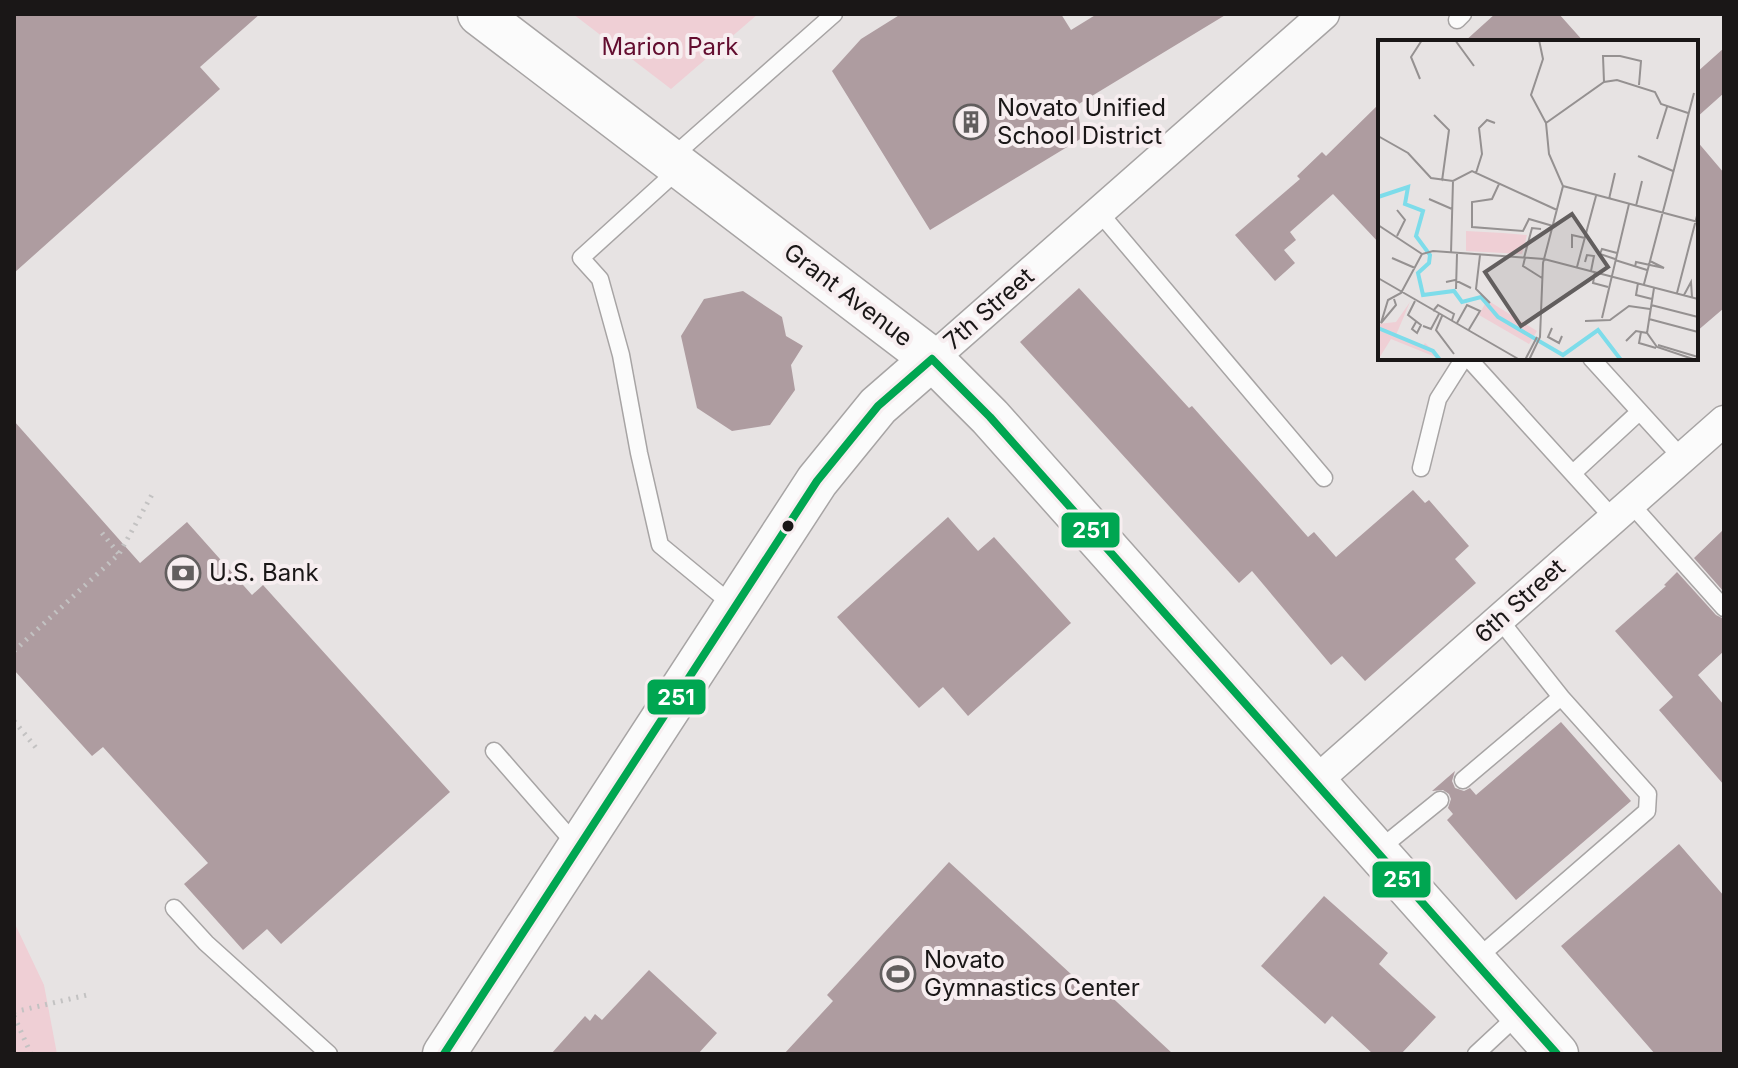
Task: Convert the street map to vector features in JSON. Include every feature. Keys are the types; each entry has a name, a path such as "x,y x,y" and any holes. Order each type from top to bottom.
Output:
{"street":[{"name":"Grant Avenue","path":"479,14 932,359 990,417 1557,1054"},
{"name":"7th Street","path":"444,1054 817,481 878,406 1324,14"},
{"name":"6th Street","path":"1315,782 1724,421"}],"lane":[{"path":"735,607 660,545 617,339 600,279 581,258 676,163 834,14"},
{"path":"1099,212 1324,478"},
{"path":"1421,468 1438,399 1465,360"},
{"path":"1468,360 1573,473 1621,511 1724,608"},
{"path":"1593,360 1682,458"},
{"path":"1573,473 1639,412"},
{"path":"1474,961 1647,811 1648,794 1561,697 1499,619"},
{"path":"1463,780 1561,697"},
{"path":"494,751 578,847"},
{"path":"1377,851 1440,800"},
{"path":"174,908 206,943 329,1054"},
{"path":"1476,1054 1520,1013"}],"path":[{"path":"14,651 119,554 154,491"},
{"path":"102,533 119,554"},
{"path":"14,721 37,749"},
{"path":"31,1054 14,1014 87,995"}],"green space":[{"name":"Marion Park","path":"573,14 758,14 671,89"},
{"path":"14,922 44,985 57,1054 14,1054"}],"building":[{"path":"14,14 260,14 200,67 220,89 14,273"},
{"name":"Novato Unified School District","path":"901,14 1061,14 1071,30 1097,14 1227,14 1077,105 1082,138 930,230 832,71 861,39"},
{"path":"1495,14 1559,14 1582,40 1466,40"},
{"path":"1724,48 1724,93 1698,116 1698,71"},
{"path":"1378,105 1378,242 1333,194 1290,232 1296,240 1284,250 1295,263 1275,281 1235,235 1300,179 1297,176 1322,152 1326,156"},
{"path":"1698,142 1724,173 1724,308 1698,330"},
{"path":"1079,288 1189,408 1192,406 1308,537 1314,532 1336,557 1413,490 1425,503 1429,500 1469,546 1455,559 1476,583 1365,681 1342,656 1331,665 1252,571 1239,583 1020,342"},
{"path":"743,291 782,317 786,336 803,346 791,365 795,390 770,425 732,431 697,408 681,336 704,299"},
{"path":"14,421 140,563 187,522 252,595 263,585 450,792 281,944 267,929 243,950 184,884 208,863 103,747 92,756 14,670"},
{"path":"948,517 978,551 994,537 1071,623 968,716 943,687 919,708 837,617"},
{"path":"1724,529 1724,592 1694,558"},
{"path":"1677,572 1716,615 1724,619 1724,651 1698,675 1724,705 1724,785 1659,710 1673,697 1615,631 1666,586"},
{"path":"1561,722 1631,801 1516,900 1447,820 1453,814 1448,808 1449,794 1443,790 1432,791 1455,771 1452,781 1455,788 1464,791 1470,788 1476,795"},
{"path":"1679,844 1724,896 1724,1054 1655,1054 1561,946"},
{"path":"949,862 1097,998 1104,990 1173,1054 784,1054 833,1001 827,995"},
{"path":"1324,896 1388,953 1379,964 1436,1017 1401,1054 1373,1054 1332,1016 1325,1024 1261,966"},
{"path":"649,970 717,1033 698,1054 551,1054 585,1016 590,1021 595,1014 602,1020"}],"transit line":[{"name":"251","path":"932,359 990,417 1557,1054"},
{"name":"251","path":"444,1054 817,481 878,406 932,359"}],"place":[{"name":"Novato Unified School District","path":"971,122"},
{"name":"U.S. Bank","path":"183,573"},
{"name":"Novato Gymnastics Center","path":"898,974"}]}
